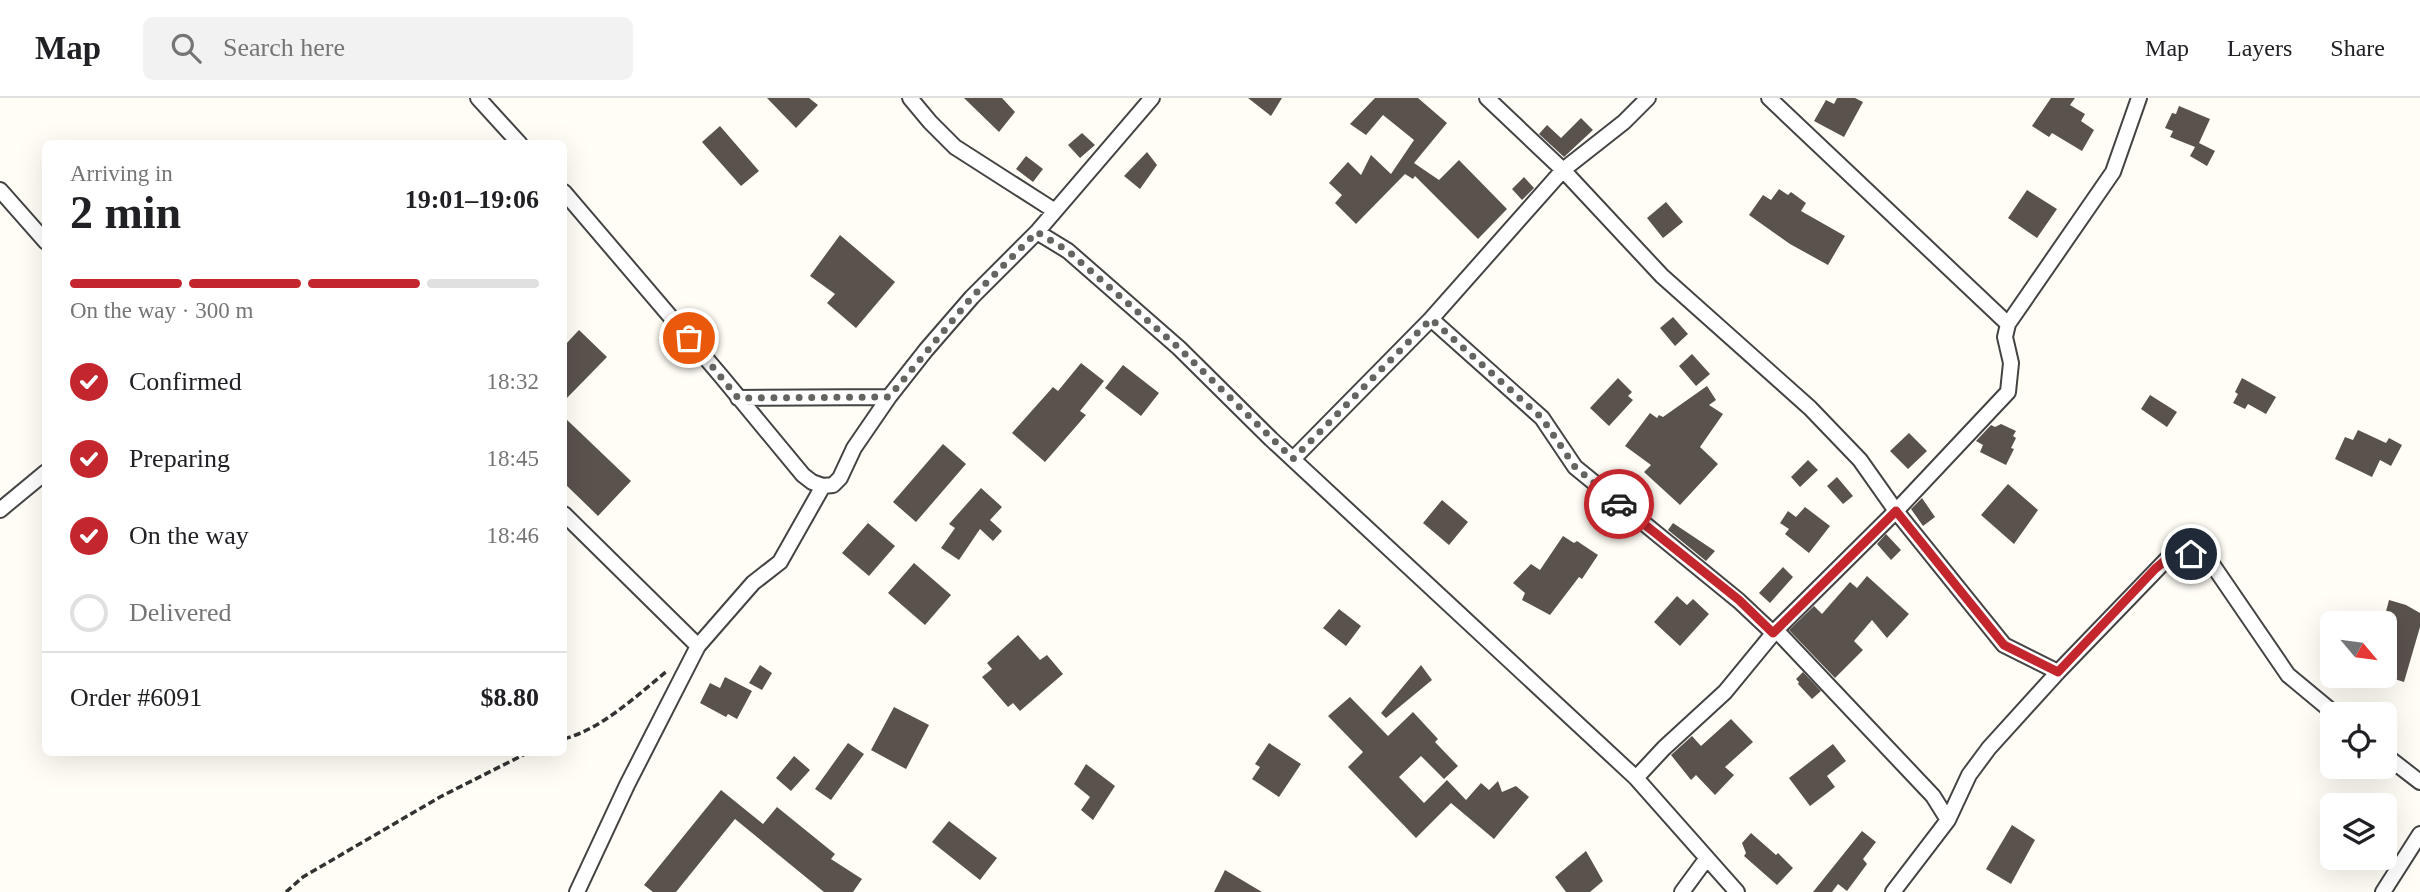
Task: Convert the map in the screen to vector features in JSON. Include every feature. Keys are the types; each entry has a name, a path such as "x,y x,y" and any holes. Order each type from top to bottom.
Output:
{"street":[{"path":"478,98 516,140"},
{"path":"910,98 955,147 1055,211"},
{"path":"567,196 803,475 823,486 833,485 840,478 854,448 889,397 972,297 1037,232 1152,98"},
{"path":"1487,98 1563,170 1662,276 1810,408 1860,460 1896,511 2004,645 2058,672"},
{"path":"1293,459 1431,319 1563,170 1624,122 1648,98"},
{"path":"1769,98 2008,324"},
{"path":"1636,778 1664,748 1725,692 1774,631 1896,511 2008,392 2011,363 2005,337 2008,324 2113,172 2139,98"},
{"path":"0,190 42,237"},
{"path":"1037,232 1068,251 1179,348 1293,459 1636,778 1737,892"},
{"path":"1431,319 1542,418 1575,467 1774,631 1933,796 1948,820"},
{"path":"738,398 889,397"},
{"path":"0,510 42,475"},
{"path":"577,892 698,646 753,583 780,562 823,486"},
{"path":"567,517 698,646"},
{"path":"1892,892 1931,846 1948,820 1969,775 2058,672 2168,558 2191,554 2210,561 2288,675 2321,702"},
{"path":"2397,764 2420,782"},
{"path":"2384,892 2420,834"},
{"path":"1682,892 1707,858"}],"path":[{"path":"567,738 583,733 627,704 668,671"},
{"path":"286,892 303,877 440,797 521,756"}],"building":[{"path":"767,98 809,98 818,105 796,128"},
{"path":"964,98 1002,98 1015,112 999,132"},
{"path":"1248,98 1282,98 1271,116"},
{"path":"1375,98 1418,98 1447,123 1414,163 1439,180 1459,160 1507,209 1478,239 1415,176 1413,179 1405,174 1356,224 1335,203 1342,195 1329,183 1348,162 1361,175 1371,155 1391,174 1414,140 1383,115 1366,135 1350,124"},
{"path":"1837,98 1855,98 1863,102 1844,137 1814,121 1826,100 1834,104"},
{"path":"2051,98 2075,98 2070,105 2085,114 2081,121 2094,130 2082,151 2052,133 2049,137 2032,126"},
{"path":"2179,106 2210,119 2199,143 2215,151 2207,166 2190,156 2195,147 2170,137 2173,131 2165,128 2172,113 2176,114"},
{"path":"1581,118 1593,130 1564,157 1539,134 1547,125 1561,138"},
{"path":"720,126 759,171 741,186 702,142"},
{"path":"1082,133 1095,145 1080,158 1068,145"},
{"path":"1147,152 1157,165 1140,189 1124,176"},
{"path":"1026,156 1043,169 1033,182 1016,169"},
{"path":"1524,177 1534,188 1522,200 1512,189"},
{"path":"1779,189 1788,195 1791,192 1806,203 1801,211 1845,236 1828,265 1790,244 1749,215 1763,195 1771,200"},
{"path":"2027,190 2057,209 2037,238 2008,218"},
{"path":"1666,202 1683,222 1663,238 1647,218"},
{"path":"840,235 895,282 856,328 827,303 835,294 810,276"},
{"path":"1673,317 1688,334 1675,346 1660,328"},
{"path":"579,330 607,357 567,398 567,343"},
{"path":"1692,354 1710,374 1696,386 1679,366"},
{"path":"1081,363 1104,381 1080,411 1086,415 1045,462 1012,433 1053,387 1058,391"},
{"path":"1123,365 1159,393 1141,416 1105,388"},
{"path":"1618,378 1632,392 1628,396 1633,400 1609,426 1590,408"},
{"path":"2242,378 2276,397 2266,414 2248,404 2245,409 2233,403"},
{"path":"1707,386 1716,400 1709,405 1723,414 1700,447 1718,464 1680,505 1644,472 1651,465 1625,446 1650,413 1657,418 1659,415 1663,417"},
{"path":"2150,395 2177,412 2167,427 2141,409"},
{"path":"567,420 631,481 598,516 567,486"},
{"path":"2001,424 2016,431 2011,448 2014,449 2006,465 1980,452 1983,445 1976,441 1991,425 1995,427"},
{"path":"2358,430 2386,443 2389,438 2402,445 2391,466 2380,460 2372,477 2335,459 2345,437 2353,440"},
{"path":"1909,433 1927,451 1908,469 1890,451"},
{"path":"943,444 966,464 916,522 893,502"},
{"path":"1808,460 1818,470 1800,487 1791,477"},
{"path":"1837,477 1853,496 1843,504 1827,486"},
{"path":"2008,484 2038,510 2014,544 1981,515"},
{"path":"981,488 1002,507 990,520 1002,531 993,541 980,529 959,560 941,548 955,528 949,524"},
{"path":"1922,498 1935,517 1923,526 1911,509"},
{"path":"1442,500 1468,522 1449,545 1423,523"},
{"path":"1805,507 1830,526 1809,553 1785,534 1789,529 1780,523 1788,511 1796,517"},
{"path":"868,523 895,546 869,576 842,553"},
{"path":"1673,523 1715,551 1706,561 1668,530"},
{"path":"1886,534 1901,550 1891,560 1877,544"},
{"path":"1563,536 1574,543 1577,541 1598,555 1582,579 1579,577 1550,615 1522,600 1525,593 1513,583 1531,564 1540,570"},
{"path":"914,563 951,595 925,625 888,593"},
{"path":"1783,567 1793,577 1770,603 1759,593"},
{"path":"1867,576 1909,614 1887,638 1872,620 1854,641 1863,650 1835,678 1789,630 1814,606 1822,614 1850,582 1857,588"},
{"path":"1677,596 1687,605 1693,599 1709,614 1680,646 1654,622"},
{"path":"2389,600 2420,613 2420,627 2404,682 2398,680 2398,611 2386,611"},
{"path":"1339,609 1361,626 1346,646 1323,628"},
{"path":"1018,635 1040,660 1047,655 1063,674 1020,711 1013,703 1008,707 982,677 992,669 987,663"},
{"path":"760,665 772,673 762,690 749,683"},
{"path":"1421,665 1432,680 1386,718 1381,713"},
{"path":"1803,672 1821,691 1812,699 1796,679"},
{"path":"725,677 752,691 737,719 728,714 726,717 700,703 710,683 720,688"},
{"path":"1350,697 1388,736 1413,712 1438,739 1435,742 1458,766 1444,779 1421,756 1399,777 1424,803 1447,780 1466,800 1481,783 1489,790 1498,781 1502,792 1516,786 1529,797 1494,839 1451,803 1416,838 1348,767 1363,752 1328,716"},
{"path":"894,707 929,725 906,769 871,750"},
{"path":"1731,719 1753,742 1725,767 1734,775 1715,795 1696,775 1691,780 1671,755 1692,736 1701,746"},
{"path":"848,743 864,754 831,800 815,789"},
{"path":"1269,743 1301,764 1279,797 1252,779 1260,767 1255,764"},
{"path":"1833,744 1846,761 1827,776 1835,787 1810,806 1789,778"},
{"path":"794,756 810,770 791,791 776,778"},
{"path":"1086,764 1115,786 1093,820 1081,810 1090,797 1074,784"},
{"path":"721,790 763,824 777,807 835,854 831,859 862,879 853,892 824,892 735,819 676,892 653,892 644,885"},
{"path":"949,821 997,858 980,880 932,842"},
{"path":"2012,825 2035,840 2011,884 1986,869"},
{"path":"1862,831 1876,842 1863,859 1867,864 1847,891 1838,884 1832,892 1813,892"},
{"path":"1751,833 1793,868 1777,885 1744,856 1746,853 1742,843"},
{"path":"1586,851 1603,881 1590,892 1566,892 1555,877"},
{"path":"1225,870 1262,892 1214,892"}],"way so far":[{"path":"689,338 738,398 889,397 972,297 1037,232 1068,251 1179,348 1293,459 1431,319 1542,418 1575,467 1619,504"}],"route":[{"path":"1619,504 1739,600 1773,633 1896,511 2004,645 2058,672 2155,569 2168,558 2191,554"}]}
